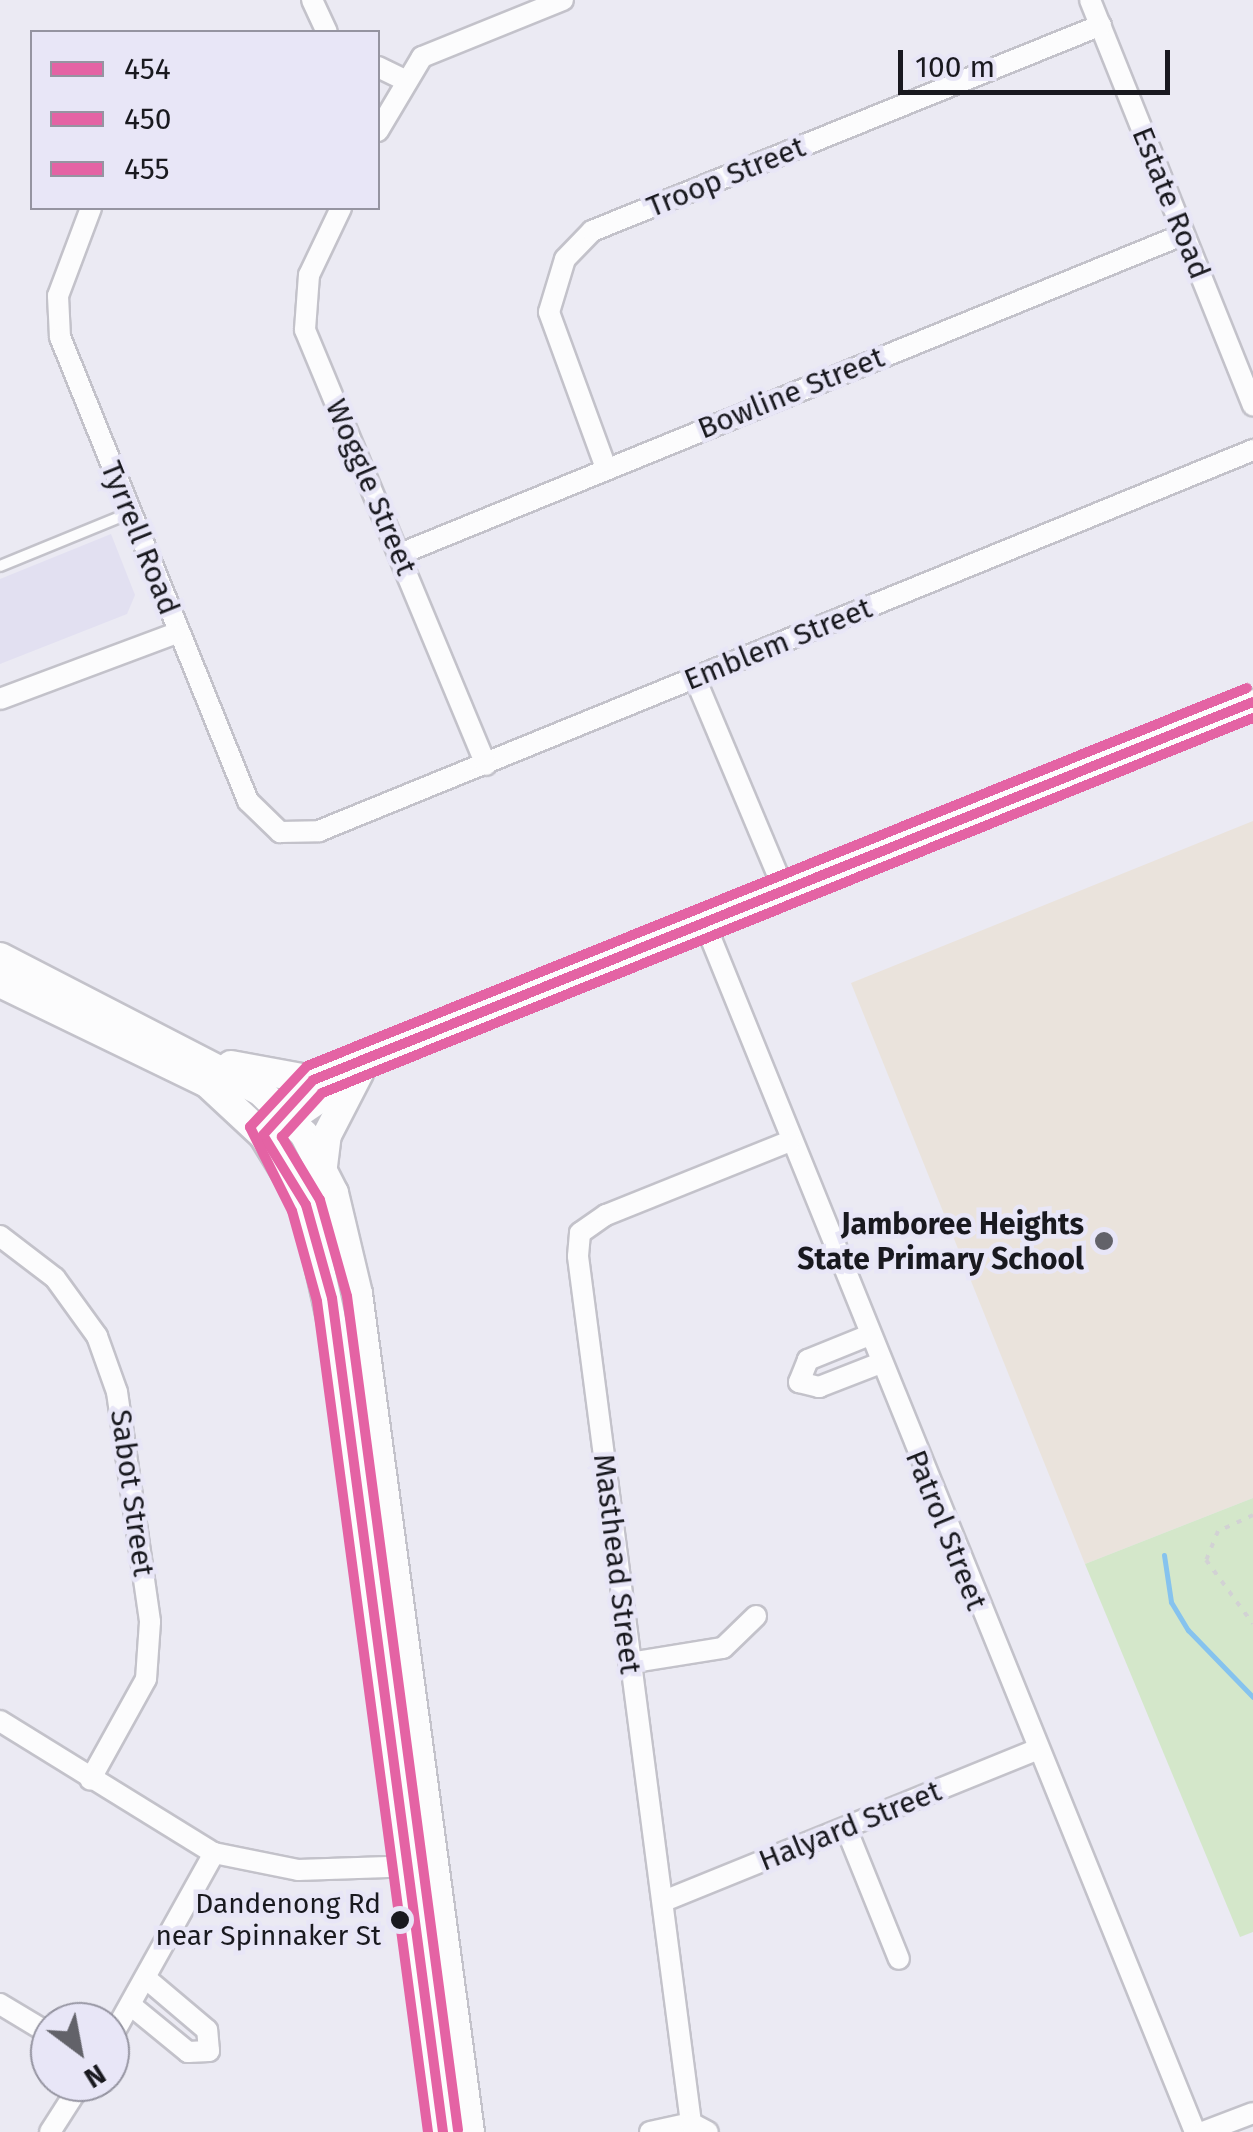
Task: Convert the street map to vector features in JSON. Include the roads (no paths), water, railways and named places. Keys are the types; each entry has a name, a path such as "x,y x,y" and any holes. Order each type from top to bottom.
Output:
{"main road":[{"path":"0,957 220,1063 287,1115 323,1166 350,1237 421,1866 443,2132"},
{"path":"0,983 207,1084 263,1134 306,1205 332,1298 421,1866 470,2132"},
{"path":"220,1063 314,1080"},
{"path":"323,1166 327,1134 359,1073"}],"street":[{"path":"312,0 320,30"},
{"path":"380,127 403,79 422,58 563,0"},
{"name":"Estate Road","path":"1090,0 1253,404"},
{"name":"Troop Street","path":"606,468 549,312 565,259 592,231 1101,25"},
{"path":"380,68 403,79"},
{"name":"Tyrrell Road","path":"89,210 58,296 60,337 248,802 280,832 302,836"},
{"name":"Woggle Street","path":"340,210 301,307 486,766"},
{"name":"Bowline Street","path":"400,554 1182,236"},
{"name":"Emblem Street","path":"302,836 486,766 1253,450"},
{"path":"0,699 179,632"},
{"path":"696,678 784,892"},
{"path":"287,1115 314,1080 1253,702"},
{"name":"Patrol Street","path":"705,924 866,1336 1194,2132"},
{"path":"263,1134 287,1115 427,1035"},
{"name":"Masthead Street","path":"700,2127 629,1664 580,1233 790,1141"},
{"name":"Sabot Street","path":"0,1236 56,1278 97,1336 117,1392 150,1622 146,1679 90,1780"},
{"path":"866,1336 808,1360 800,1382 820,1387 878,1364"},
{"path":"629,1664 722,1648 756,1616"},
{"path":"0,1721 214,1853 298,1870 421,1866"},
{"name":"Halyard Street","path":"664,1900 1036,1750"},
{"path":"846,1828 899,1959"},
{"path":"130,2011 214,1853"},
{"path":"133,2007 188,2052 209,2051 208,2030 149,1980"},
{"path":"0,2004 30,2022"},
{"path":"50,2132 69,2102"},
{"path":"1203,2132 1253,2112"},
{"path":"650,2132 700,2127"}],"lane":[{"path":"0,566 130,514"}],"waterway":[{"path":"1164,1555 1171,1602 1188,1630 1253,1697"}],"place":[{"name":"Jamboree Heights State Primary School","path":"1104,1241"},
{"name":"Dandenong Rd near Spinnaker St","path":"400,1920"}]}
